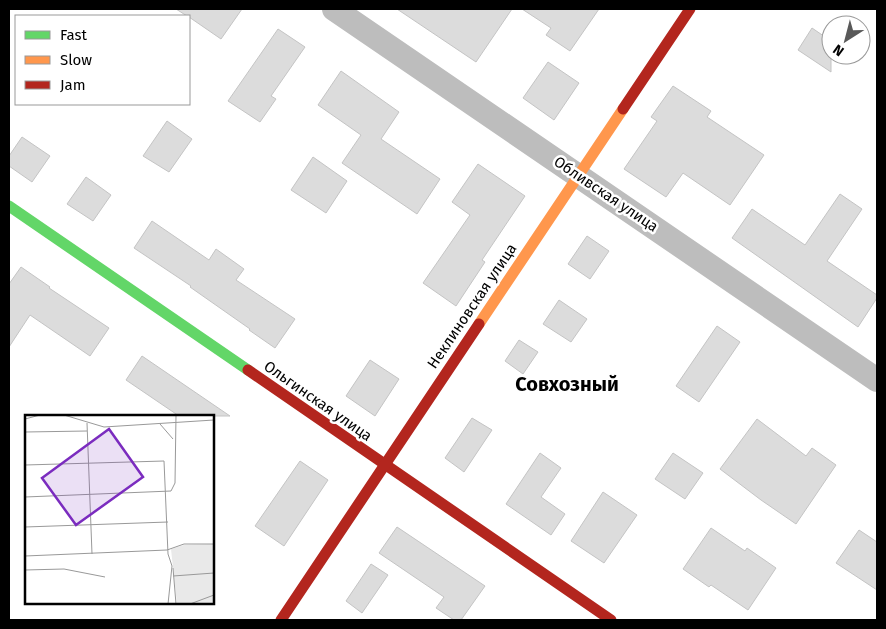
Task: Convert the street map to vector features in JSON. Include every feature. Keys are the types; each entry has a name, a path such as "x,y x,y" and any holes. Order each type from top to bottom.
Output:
{"street":[{"name":"Обливская улица","path":"334,9 877,380"},
{"name":"Неклиновская улица","path":"281,620 690,9"},
{"name":"Ольгинская улица","path":"9,206 611,620"}],"building":[{"path":"176,9 242,9 221,39 190,18 190,15 185,15"},
{"path":"397,9 512,9 476,62"},
{"path":"522,9 599,9 570,51 546,35 551,28"},
{"path":"812,28 821,34 821,65 831,65 831,72 798,50"},
{"path":"278,29 305,47 271,96 276,99 260,122 228,101"},
{"path":"548,62 579,83 554,120 523,98"},
{"path":"341,71 399,112 381,139 440,179 417,214 342,163 361,135 318,105"},
{"path":"673,86 711,111 707,117 764,155 730,205 683,173 666,197 624,169 657,121 651,117"},
{"path":"167,121 192,139 169,172 143,156"},
{"path":"22,137 50,156 32,182 9,166 9,156"},
{"path":"313,157 347,181 326,213 291,190"},
{"path":"478,164 525,196 482,260 485,262 456,306 423,283 470,215 452,202"},
{"path":"86,177 111,195 93,221 67,204"},
{"path":"840,194 862,209 827,261 877,295 877,298 858,327 732,238 752,209 805,245"},
{"path":"152,221 209,260 216,249 244,269 236,280 295,319 275,348 191,286 134,248"},
{"path":"587,236 609,251 590,279 568,264"},
{"path":"21,267 109,328 90,356 30,315 9,347 9,284"},
{"path":"559,300 587,319 571,342 543,324"},
{"path":"717,326 740,342 699,402 676,386"},
{"path":"519,340 538,352 523,374 505,361"},
{"path":"142,356 230,416 178,415 126,380"},
{"path":"370,360 399,379 375,416 346,396"},
{"path":"472,418 492,430 464,472 445,458"},
{"path":"757,419 806,456 812,448 836,465 796,524 720,469"},
{"path":"540,453 561,468 541,497 565,514 551,535 506,504"},
{"path":"673,453 703,473 685,499 655,479"},
{"path":"300,461 328,480 284,546 255,526"},
{"path":"603,492 637,515 604,563 571,541"},
{"path":"397,527 485,586 461,620 454,620 436,608 444,597 379,553"},
{"path":"711,528 745,551 747,548 776,568 748,610 683,569"},
{"path":"859,530 877,542 877,590 836,563"},
{"path":"371,564 388,575 362,613 346,601"}],"traffic: fast":[{"path":"9,206 248,370"}],"traffic: slow":[{"path":"479,324 623,109"}],"traffic: jam":[{"path":"623,109 690,9"},
{"path":"281,620 479,324"},
{"path":"248,370 611,620"}],"district":[{"name":"Совхозный","path":"567,384"}]}
